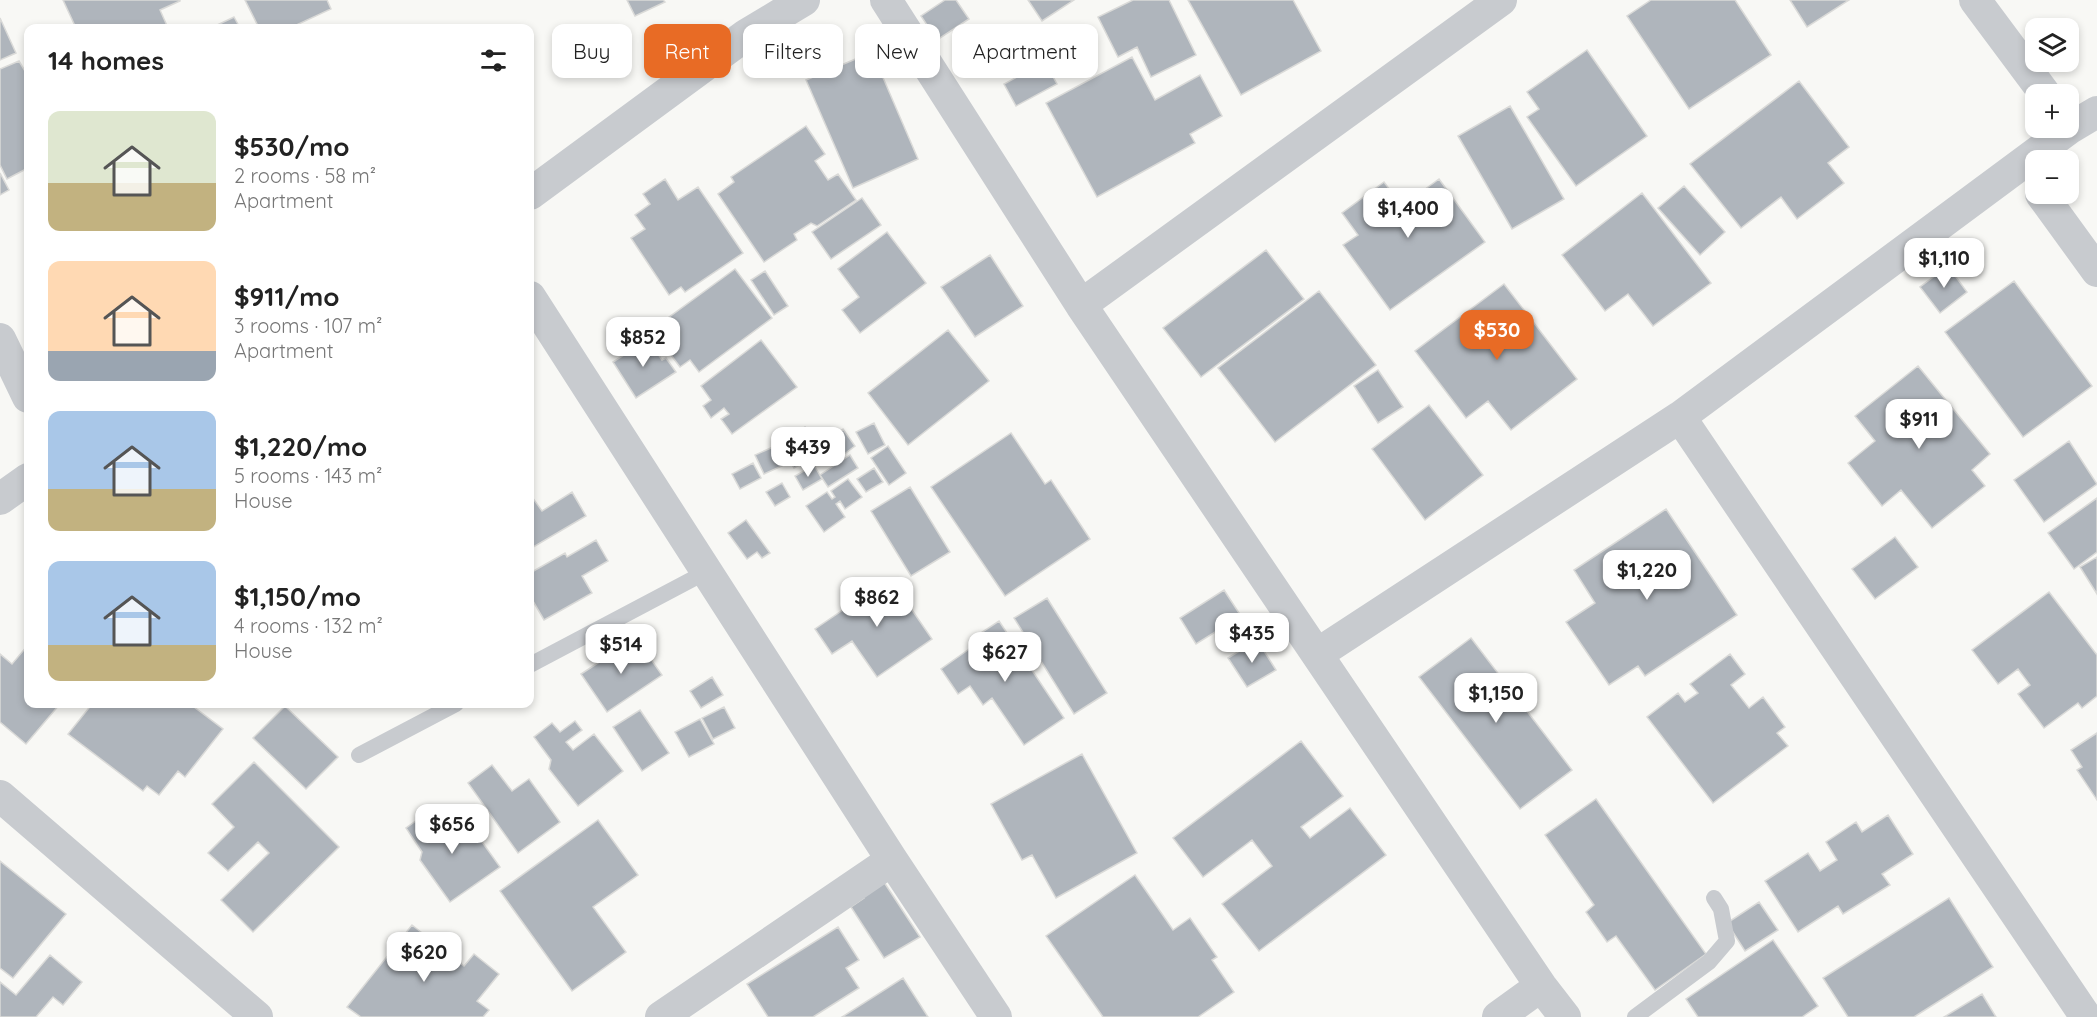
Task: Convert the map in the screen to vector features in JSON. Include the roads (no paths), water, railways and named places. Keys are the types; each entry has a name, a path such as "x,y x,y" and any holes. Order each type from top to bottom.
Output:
{"street":[{"path":"534,191 746,35 804,0"},
{"path":"886,0 1081,305 1319,653 1541,986 1565,1017"},
{"path":"1081,305 1466,10 1501,0"},
{"path":"1976,0 2038,84"},
{"path":"2079,122 2097,112"},
{"path":"2050,150 2060,138"},
{"path":"1319,653 1680,417 2025,178"},
{"path":"2048,204 2097,271"},
{"path":"534,303 891,861 996,1017"},
{"path":"0,339 24,389"},
{"path":"1680,417 2086,1017"},
{"path":"0,499 24,482"},
{"path":"0,796 257,1017"},
{"path":"661,1017 891,861"},
{"path":"1498,1017 1541,986"}],"lane":[{"path":"534,663 706,572"},
{"path":"359,755 448,708"},
{"path":"1635,1017 1709,962 1727,941 1721,909 1714,898"}]}
